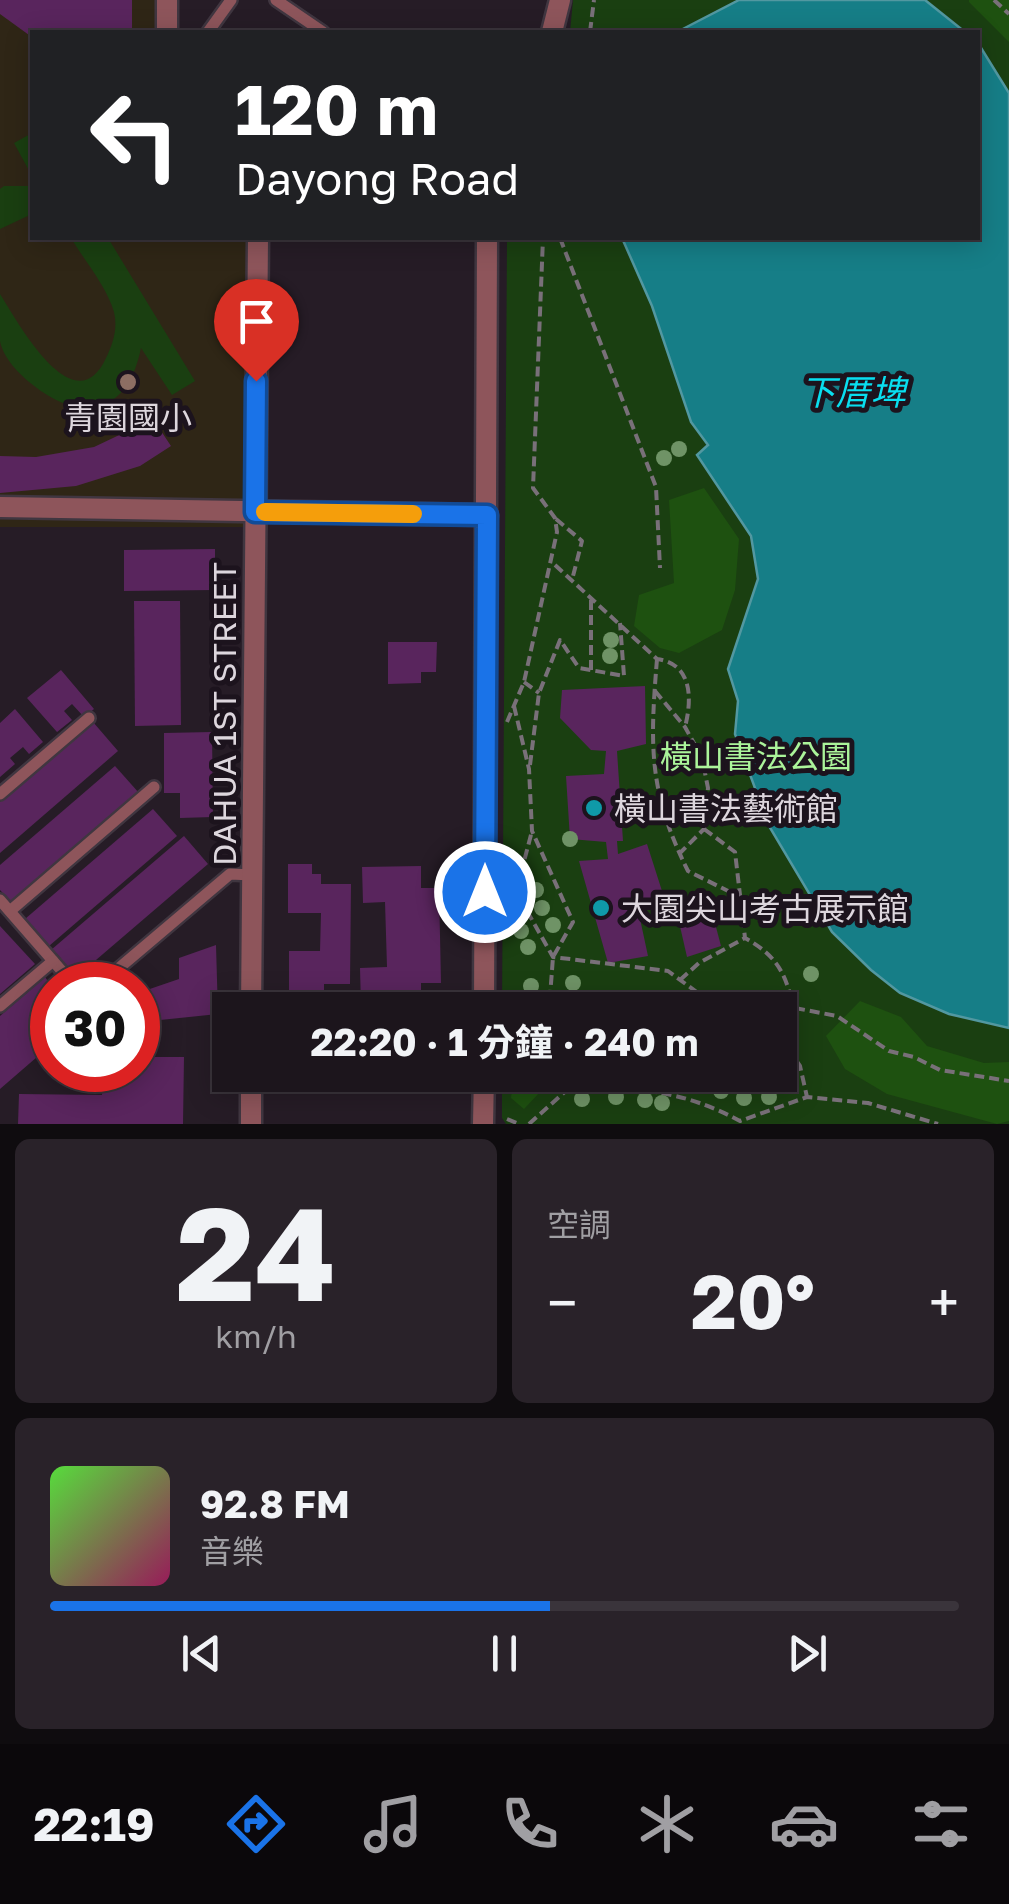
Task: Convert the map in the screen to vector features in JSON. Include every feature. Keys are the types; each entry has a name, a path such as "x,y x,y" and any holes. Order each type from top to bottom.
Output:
{"street":[{"path":"167,0 168,30"},
{"path":"552,30 560,0"},
{"name":"DAHUA 1ST STREET","path":"252,992 258,240"},
{"path":"484,992 487,240"},
{"path":"0,507 487,515"},
{"path":"250,1124 251,1092"},
{"path":"483,1124 484,1092"}],"lane":[{"path":"209,30 230,0"},
{"path":"276,0 319,30"},
{"path":"0,794 89,718"},
{"path":"10,912 154,787"},
{"path":"126,962 230,874 253,875"},
{"path":"0,900 53,961 0,1006"}],"path":[{"path":"590,30 594,0"},
{"path":"994,0 1009,14"},
{"path":"543,240 533,488 555,518 582,541 572,580"},
{"path":"561,240 656,487 660,568"},
{"path":"501,737 524,682 553,564 555,518"},
{"path":"553,564 657,659 669,661 686,678 691,702 685,727"},
{"path":"591,670 592,598"},
{"path":"529,770 539,693 560,640 578,668 624,676 620,624"},
{"path":"657,659 650,749 653,778 679,854 688,871 740,897"},
{"path":"524,682 539,693"},
{"path":"654,690 685,727 702,758 708,788 704,828 679,854"},
{"path":"514,705 529,770 532,831 516,888"},
{"path":"704,828 735,852 745,938"},
{"path":"532,831 574,922 553,957 550,992"},
{"path":"500,864 553,957"},
{"path":"680,980 699,963 745,938"},
{"path":"745,938 764,948 786,973 790,992"},
{"path":"553,957 668,971 696,992"},
{"path":"797,1008 837,1016 889,1052 914,1056 940,1070 1009,1080"},
{"path":"797,1062 808,1096"},
{"path":"529,1124 560,1092"},
{"path":"672,1092 700,1099 740,1122 808,1096 868,1103 938,1124"},
{"path":"507,1119 519,1124"}],"shaded area":[{"name":"青園國小","path":"0,0 171,0 171,30 30,30 30,240 258,240 253,527 0,527"}],"green space":[{"name":"橫山書法公園","path":"573,0 1009,0 1009,1124 506,1124 502,1118 502,1092 797,1092 797,992 502,992 507,240 980,240 980,30 570,30"},
{"path":"1009,0 1009,42 969,2"},
{"path":"30,134 30,172 14,143"},
{"path":"30,186 30,215 0,229 0,189"},
{"path":"72,240 109,240 195,381 172,395 141,348 126,387 101,406 86,408 51,398 13,366 0,341 0,294 47,361 63,375 78,381 93,376 109,353 115,330 114,312 101,283"},
{"path":"704,488 739,539 735,590 722,630 679,653 660,648 634,626 639,595 674,583 669,500"},
{"path":"860,1001 901,1017 927,1046 984,1063 1009,1062 1009,1121 997,1124 887,1094 845,1069 826,1036"},
{"path":"512,1092 540,1092 524,1109 511,1098"}],"water":[{"path":"739,0 925,0 962,30 681,30"},
{"name":"下厝埤","path":"980,46 1009,93 1009,1028 949,1014 900,993 871,970 832,932 769,826 735,734 738,701 728,669 758,579 751,536 697,455 708,445 691,422 652,306 623,240 980,240"}],"building":[{"path":"0,0 132,0 132,30 30,30 29,35 0,14"},
{"path":"153,419 171,446 140,466 76,486 0,493 0,456 36,457 94,447"},
{"path":"215,549 215,590 124,591 124,550"},
{"path":"134,601 180,601 181,725 135,726"},
{"path":"388,642 437,642 436,672 421,672 421,683 388,684"},
{"path":"61,670 94,709 84,717 72,704 64,711 72,720 57,732 27,698"},
{"name":"橫山書法藝術館","path":"645,686 646,744 617,751 623,841 617,841 618,854 647,844 662,891 639,914 648,956 608,963 579,861 608,859 606,842 570,839 566,776 604,774 606,751 591,750 560,718 562,690"},
{"path":"15,709 43,742 29,754 23,747 10,758 15,764 0,777 0,723"},
{"path":"93,722 118,751 0,853 0,802"},
{"path":"212,732 213,817 180,818 180,793 164,793 164,733"},
{"path":"115,766 139,793 12,903 0,890 0,865"},
{"path":"153,809 177,836 49,946 25,919"},
{"path":"184,836 208,864 94,962 61,962 51,950"},
{"path":"288,864 312,864 312,874 321,874 321,884 351,884 350,984 324,984 324,992 289,992 289,951 320,951 321,913 288,913"},
{"path":"421,866 421,888 439,888 441,983 421,983 421,992 361,992 360,968 387,967 385,902 363,903 362,867"},
{"path":"707,893 721,946 687,957 674,900"},
{"path":"0,926 33,962 0,994"},
{"path":"216,945 217,992 212,992 212,1015 160,1020 160,985 179,979 179,958"},
{"path":"30,990 30,1063 0,1089 0,1016"},
{"path":"160,1057 184,1057 183,1124 18,1124 19,1094 160,1092"}],"slow traffic":[{"path":"265,512 413,514"}],"place":[{"name":"青園國小","path":"128,382"},
{"name":"橫山書法藝術館","path":"594,808"},
{"name":"大園尖山考古展示館","path":"601,908"}],"route":[{"path":"256,381 255,512 487,515 485,892"}]}
